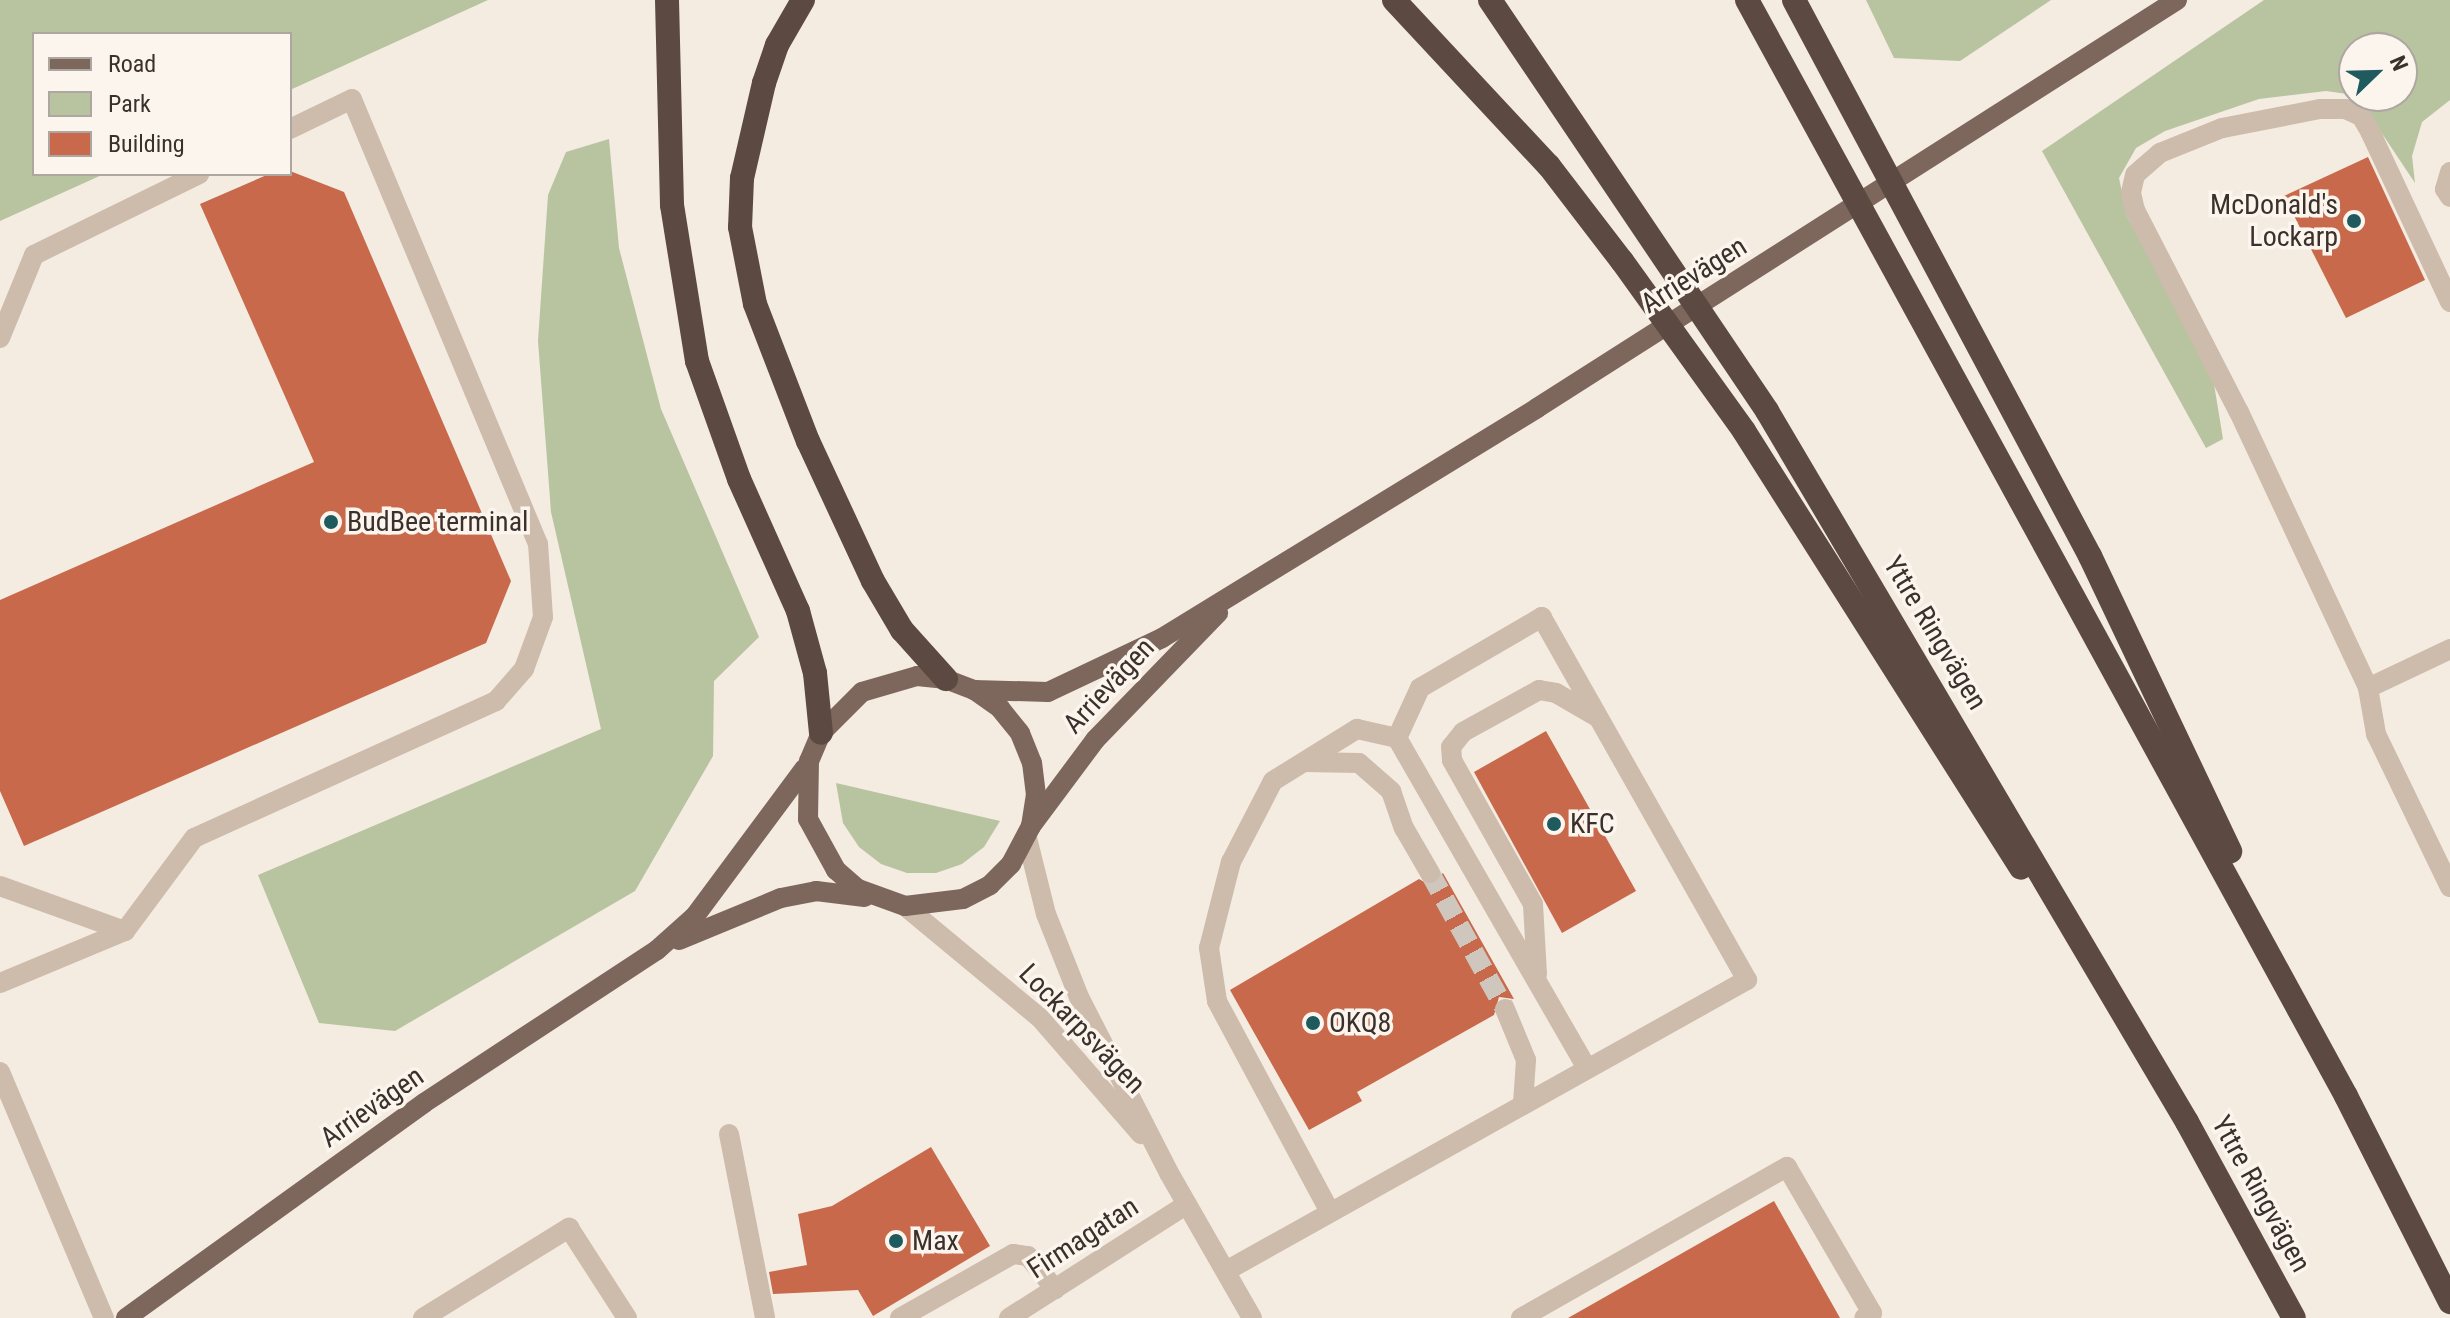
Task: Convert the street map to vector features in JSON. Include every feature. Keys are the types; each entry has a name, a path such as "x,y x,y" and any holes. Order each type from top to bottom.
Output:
{"highway":[{"path":"667,0 672,205 697,361 739,479 798,611 815,673 821,733"},
{"path":"803,0 777,45 764,83 742,178 740,227 755,304 808,441 873,581 902,630 946,679"},
{"path":"1394,0 1549,166 1744,431 2187,1122"},
{"name":"Yttre Ringvägen","path":"1490,0 1767,411 2187,1122 2294,1318"},
{"path":"1747,0 2346,1096"},
{"path":"1794,0 2090,556 2346,1096 2450,1302"}],"main road":[{"name":"Arrievägen","path":"974,690 1025,695 1069,685 1238,593 1537,408 2177,0"},
{"name":"Arrievägen","path":"1029,832 1095,740 1238,593"},
{"path":"946,679 974,690 1000,708 1020,733 1032,763 1036,795 1029,832 990,885 963,899 905,906 884,901 836,870 818,846 808,819 809,761 821,733 839,710 888,681 946,679"},
{"name":"Arrievägen","path":"657,950 695,916 781,807 809,761"},
{"name":"Arrievägen","path":"126,1318 424,1103 657,950 737,912 797,894 840,892 884,901"}],"street":[{"path":"0,983 125,931 194,838 496,701 524,669 543,617 538,544 352,99 292,128"},
{"path":"2450,302 2371,133 2361,116 2345,109 2222,128 2160,153 2135,175 2131,193 2135,210 2239,412 2368,688 2376,734 2450,887"},
{"path":"2450,172 2445,189 2450,197"},
{"path":"0,338 34,255 195,176"},
{"path":"1226,1271 1747,980 1542,617 1420,688 1397,738"},
{"path":"2368,688 2450,649"},
{"path":"1538,982 1533,904 1452,760 1451,747 1463,732 1539,690 1556,693 1600,720"},
{"path":"1330,1212 1217,1001 1209,948 1231,862 1273,781 1357,729 1397,738 1587,1068"},
{"path":"1305,762 1359,763 1391,791 1404,828 1430,873"},
{"name":"Lockarpsvägen","path":"1029,832 1062,956 1169,1173 1252,1318"},
{"path":"0,886 125,931"},
{"name":"Lockarpsvägen","path":"905,906 1040,1018 1136,1126 1169,1173"},
{"path":"1505,1009 1526,1060 1523,1104"},
{"path":"0,1072 104,1318"},
{"path":"729,1134 765,1318"},
{"path":"1521,1318 1787,1167 1872,1313 1864,1318"},
{"name":"Firmagatan","path":"1009,1318 1187,1204"},
{"path":"423,1318 569,1228 627,1318"},
{"path":"900,1318 1013,1254 1028,1256 1055,1289"}],"green space":[{"path":"0,0 488,0 292,89 292,32 32,32 32,176 100,176 0,221"},
{"path":"1866,0 2051,0 1960,61 1894,58"},
{"path":"2264,0 2450,0 2450,100 2422,122 2412,156 2415,183 2368,112 2418,112 2418,32 2338,32 2338,93 2326,91 2259,99 2165,131 2136,148 2119,178 2127,216 2213,378 2223,439 2206,448 2042,151"},
{"path":"609,139 619,248 661,409 759,637 714,681 713,756 635,891 395,1031 319,1023 258,875 601,729 551,512 538,341 548,195 566,152"},
{"path":"836,783 1000,821 984,847 962,864 936,873 907,873 881,864 859,847 843,823"}],"building":[{"path":"2368,157 2425,280 2346,318 2284,196"},
{"name":"BudBee terminal","path":"292,172 344,192 511,581 486,643 24,846 0,791 0,600 314,462 200,204 264,176 292,176"},
{"path":"1546,731 1636,891 1562,933 1474,772"},
{"path":"1443,873 1514,999 1499,997 1494,1015 1357,1092 1362,1101 1309,1130 1230,990 1419,879 1431,886"},
{"path":"931,1147 990,1246 873,1316 858,1290 773,1294 769,1272 807,1265 798,1214 832,1206"},
{"path":"1774,1201 1840,1318 1568,1318"}],"tunnel":[{"path":"1430,873 1505,1009"}],"place":[{"name":"McDonald's Lockarp","path":"2354,221"},
{"name":"BudBee terminal","path":"331,522"},
{"name":"KFC","path":"1554,824"},
{"name":"OKQ8","path":"1313,1023"},
{"name":"Max","path":"896,1241"}]}
